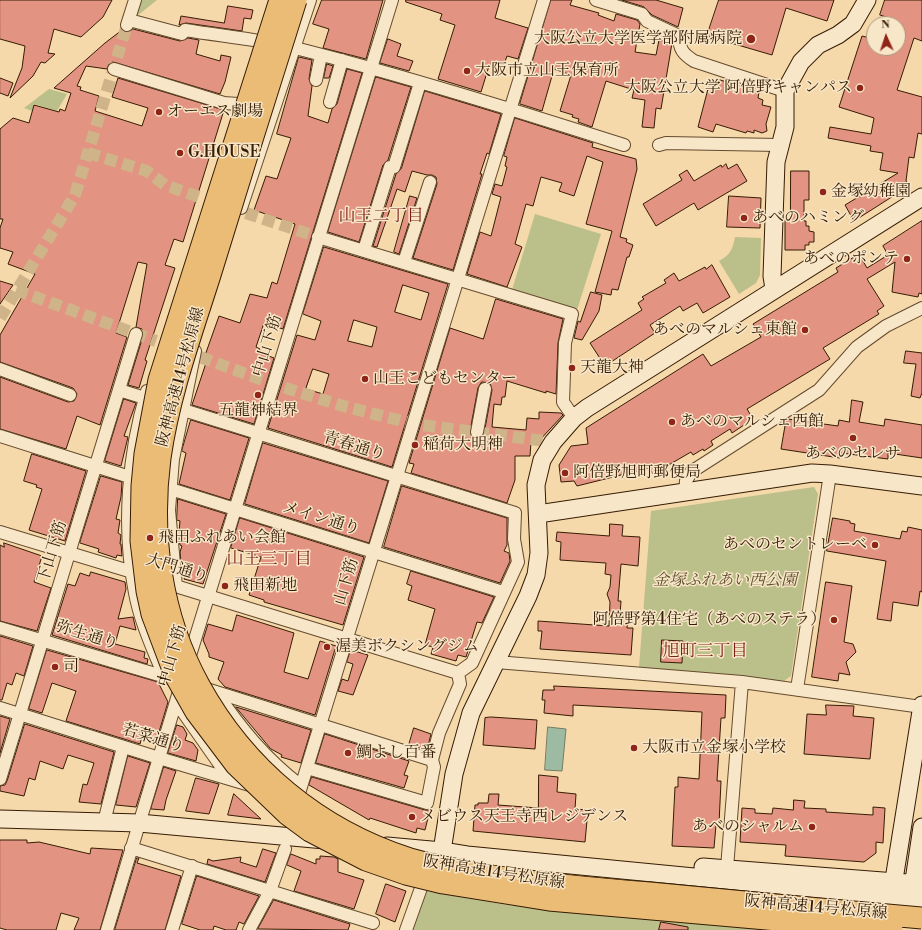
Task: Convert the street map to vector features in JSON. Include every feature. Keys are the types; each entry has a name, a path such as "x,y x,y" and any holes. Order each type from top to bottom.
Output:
{"highway":[{"name":"阪神高速14号松原線","path":"280,0 159,380 145,454 141,493 140,541 147,591 152,614 175,676 196,712 236,765 287,814 310,831 366,860 406,874 443,883 549,900 892,930"},
{"name":"阪神高速14号松原線","path":"296,0 176,384 161,456 158,489 158,540 168,610 177,638 190,669 209,703 249,756 275,784 299,803 342,830 368,843 409,859 447,869 550,884 922,918"}],"street":[{"path":"135,0 128,22 182,34 184,30 295,48 371,68 511,109 624,145"},
{"path":"164,676 139,611 132,572 129,532 129,477 145,398 270,0"},
{"path":"176,586 171,539 171,489 173,459 194,354 310,0"},
{"name":"中山下筋","path":"106,930 234,509 392,0"},
{"name":"山下筋","path":"291,822 372,552 414,424 544,0"},
{"path":"596,0 625,4 642,14 647,21 679,36 679,46 684,54 694,61 785,91"},
{"path":"774,288 772,276 776,162 779,145 785,127 785,91 801,62 818,45 838,35 853,24 867,0"},
{"path":"316,80 321,55"},
{"path":"330,102 342,60"},
{"path":"114,69 224,103 238,104"},
{"path":"364,250 390,167 394,167 420,83"},
{"path":"659,145 666,143 779,145"},
{"path":"404,262 430,182"},
{"path":"406,930 421,888 442,851 454,774 470,713 496,662 536,575 539,553 536,485 542,460 553,442 574,418 774,288 922,197"},
{"path":"213,202 234,210"},
{"path":"318,237 572,314 565,343 563,402 574,418"},
{"path":"685,492 686,481 691,472 819,390 857,347 886,326 922,308"},
{"name":"下山下筋","path":"0,779 136,334"},
{"path":"167,345 189,353"},
{"path":"0,369 70,395"},
{"path":"477,432 485,389"},
{"name":"青春通り","path":"119,390 515,513 514,539 518,562 503,592"},
{"name":"メイン通り","path":"0,436 503,592"},
{"path":"538,514 812,473 922,486"},
{"path":"797,689 830,474"},
{"name":"大門通り","path":"0,532 458,673"},
{"path":"307,768 427,802 434,767 432,760 439,733 460,684 458,673 472,663 503,592"},
{"name":"弥生通り","path":"0,628 164,676 432,760"},
{"path":"496,662 742,682 922,706 892,889"},
{"path":"728,868 742,682"},
{"path":"216,692 253,743 277,767 301,786"},
{"path":"176,702 230,779"},
{"name":"若菜通り","path":"0,708 159,758 298,798"},
{"path":"104,822 123,747"},
{"path":"0,819 138,823 442,851 467,856 917,891 922,826"},
{"path":"131,848 270,891 367,924"},
{"path":"442,851 467,848 728,868 892,889"},
{"path":"249,930 270,891 285,849"},
{"path":"172,930 192,866"}],"green space":[{"path":"142,0 157,0 137,16"},
{"path":"49,89 67,94 57,111 34,104 32,111 24,108"},
{"path":"535,214 601,234 577,310 512,290"},
{"path":"735,237 761,238 760,275 756,283 739,294 719,261 730,251"},
{"name":"金塚ふれあい西公園","path":"814,487 818,494 791,676 784,681 639,667 651,511"},
{"path":"426,891 507,905 784,930 410,930"}],"shaded area":[{"path":"548,727 566,729 562,771 545,770"}],"building":[{"path":"0,0 112,0 103,17 81,37 54,29 48,53 55,54 45,63 41,62 33,76 10,98 22,68 25,46 0,39"},
{"path":"322,0 383,0 366,59 323,48 329,29 313,24"},
{"path":"406,0 500,0 495,18 528,28 518,59 507,56 502,70 489,66 481,92 438,79 455,25 440,20 442,14 406,2"},
{"path":"551,0 572,0 570,5 599,13 598,15 614,21 616,14 637,20 640,24 635,52 656,55 659,40 672,43 661,109 656,108 654,128 642,127 645,100 632,98 634,90 606,81 592,127 578,122 579,119 572,117 573,115 560,111 571,75 554,69 542,111 520,104"},
{"path":"622,0 656,0 683,8 678,27 652,15 644,7"},
{"path":"719,0 834,0 827,21 786,8 772,55 707,36"},
{"path":"885,0 922,0 922,41 914,38 897,90 922,97 922,134 918,133 914,158 909,157 906,181 909,186 854,221 845,205 898,173 880,170 883,153 870,151 871,146 828,138 830,127 871,134 874,118 839,107 862,36 866,37 866,56 906,56 906,16 880,15"},
{"path":"228,6 253,10 251,19 244,18 242,31 186,23 179,25 181,16 224,23"},
{"path":"133,29 180,41 188,38 199,40 196,54 220,61 221,55 231,57 225,82 220,94 113,62 109,64 107,69 86,66 77,86 81,87 80,90 99,96 95,111 142,126 148,108 112,97 118,78 224,110 183,242 174,239 165,265 175,268 145,360 147,361 139,388 128,385 143,336 142,329 136,327 147,264 138,262 116,333 127,337 100,425 77,416 66,449 0,429 0,377 68,402 74,401 77,394 73,388 0,362 0,335 35,274 8,264 13,252 0,248 0,228 3,219 0,219 0,129 13,118 29,123 34,105 59,112 60,109 65,111 71,93 54,88 122,30 128,32"},
{"path":"388,39 401,44 397,56 413,61 409,71 380,63"},
{"path":"299,57 312,60 309,79 312,86 308,116 328,123 332,109 337,104 347,69 362,73 283,329 264,323 256,347 260,349 258,352 274,358 254,424 192,405 206,363 203,361 219,316 240,323 250,294 267,298 272,282 277,284 295,224 254,210 266,176 277,179 291,138 277,134"},
{"path":"327,64 333,66 329,78 324,78"},
{"path":"376,77 411,87 388,160 383,165 359,242 328,232"},
{"path":"0,78 13,83 8,96 0,93"},
{"path":"717,79 759,92 758,98 763,100 762,105 771,107 766,124 767,131 762,133 754,130 754,133 747,131 746,133 716,124 713,132 698,127 709,85 716,84"},
{"path":"425,91 501,114 489,154 487,153 480,174 482,174 453,270 413,258 437,184 436,177 432,175 412,171 405,192 397,189 377,247 373,246 396,174 401,169"},
{"path":"515,118 593,143 592,147 636,159 637,169 620,237 627,239 626,242 633,245 629,257 627,257 618,290 612,289 611,295 595,292 612,231 586,224 603,162 587,156 574,196 559,191 562,183 541,177 533,206 526,204 515,244 522,247 507,287 467,274 480,232 491,236 501,197 492,194 495,184 502,186 507,167 505,166 507,157 504,156"},
{"path":"726,164 728,169 737,164 747,181 698,210 694,203 656,226 643,204 682,180 679,175 687,170 694,181 721,165 722,167"},
{"path":"791,171 809,171 809,200 804,200 804,221 806,221 806,226 809,226 809,231 814,232 814,242 809,242 809,245 805,245 805,250 785,250 785,220 790,220"},
{"path":"410,196 417,198 399,254 394,252"},
{"name":"あべのハミング","path":"729,196 761,198 760,228 727,227"},
{"path":"922,221 922,294 919,293 918,297 892,292 895,262 867,279 884,306 877,311 879,314 823,348 830,359 747,409 753,419 732,433 730,429 711,441 713,445 704,451 703,449 693,455 691,452 653,474 649,468 577,486 574,481 561,482 559,465 571,446 588,444 586,428 703,354 711,366 761,337 753,324 838,272 836,268 859,254 867,268 888,255 883,246"},
{"path":"324,247 448,284 392,467 268,428 297,335 315,340 321,321 303,314","holes":["403,285 429,293 421,320 395,312","354,320 377,327 372,347 348,341","313,369 329,374 323,394 306,389"]},
{"path":"712,265 730,297 703,313 697,303 683,311 680,306 650,325 655,333 605,366 590,343 642,310 638,303 644,299 642,297 666,283 664,280 674,273 679,281 705,267 706,269"},
{"path":"0,281 13,285 0,304"},
{"path":"591,292 602,295 599,311 582,340 574,338 578,321 580,322"},
{"path":"496,299 563,319 558,343 556,394 546,391 546,393 507,381 505,397 502,397 501,405 494,404 492,427 526,430 527,418 539,419 539,412 561,413 563,415 537,443 531,442 530,456 515,456 515,480 507,503 411,473 414,464 409,463 450,328 483,339","holes":["482,382 490,383 492,390 484,434 482,437 476,439 472,437 470,431 478,388"]},
{"path":"906,351 922,353 922,393 920,398 911,396 916,364 904,363"},
{"path":"124,399 136,403 124,436 128,437 121,466 105,461"},
{"name":"あべのセレサ","path":"852,400 863,402 859,422 884,426 885,419 922,425 922,458 888,453 888,459 841,453 840,458 781,449 786,420 788,419 838,426 839,420 849,422"},
{"path":"191,420 249,438 230,500 179,484 186,453 182,451"},
{"path":"263,443 388,481 369,543 245,504"},
{"path":"32,454 86,471 65,541 29,530 42,489 36,487 37,485 24,481"},
{"path":"101,476 122,482 121,497 116,519 120,520 118,533 121,535 120,544 122,556 117,555 116,558 98,552 99,549 80,543"},
{"path":"402,486 507,518 507,545 504,551 509,553 510,561 500,583 384,547"},
{"path":"178,499 226,514 203,584 184,579 186,572 182,571 180,552 182,546 180,545 179,539 182,532 179,532 180,521 177,520"},
{"path":"240,518 364,557 343,625 264,602 264,600 249,595 261,557 231,548"},
{"name":"あべのセントレーベ","path":"833,518 850,521 850,523 855,524 854,531 900,539 902,531 907,532 908,527 922,530 922,592 920,591 918,606 893,602 891,621 877,619 886,561 827,551"},
{"path":"610,524 623,525 622,536 640,537 638,566 621,564 618,601 621,601 620,615 628,616 627,628 633,628 631,655 540,649 542,631 538,631 538,621 609,626 610,602 607,594 610,587 611,575 605,574 606,563 560,560 561,542 556,541 557,532 609,536"},
{"path":"4,543 42,556 34,582 51,588 37,631 0,621 0,545 4,547"},
{"path":"411,571 494,597 482,623 477,622 466,657 458,655 456,661 431,654 433,647 425,645 435,609 408,600 412,586 407,584"},
{"path":"91,572 125,582 126,589 118,619 133,617 136,630 120,626 115,644 145,652 144,658 148,659 147,664 52,635 68,584 75,586 80,573 89,576"},
{"name":"阿倍野第4住宅（あべのステラ）","path":"826,582 852,586 844,642 853,644 856,652 846,662 850,675 839,673 838,681 812,677"},
{"path":"237,615 294,633 284,672 308,679 320,641 336,646 315,715 225,687 218,679 224,662 209,657 203,640 208,624 232,631"},
{"path":"0,636 33,646 24,676 16,673 12,685 7,683 2,700 0,700"},
{"path":"662,640 683,641 682,663 661,662"},
{"path":"47,650 158,682 168,702 156,742 142,737 140,744 66,721 76,691 52,683 42,713 29,709"},
{"path":"351,650 368,655 353,695 338,691 342,679 348,681 353,664 347,662"},
{"path":"554,686 726,695 725,718 721,718 717,781 721,781 719,824 716,825 714,848 672,846 675,787 678,787 678,777 699,779 702,712 573,705 573,716 544,713 545,700 542,700 543,690 554,690"},
{"path":"826,705 854,706 853,716 874,718 870,759 804,754 807,714 826,715"},
{"path":"236,707 311,730 301,763 281,757 282,755 271,749"},
{"path":"0,716 10,719 0,753"},
{"path":"491,717 537,720 535,749 483,745 485,718"},
{"path":"25,724 114,752 101,804 79,802 83,784 87,785 94,763 68,755 63,769 40,761 35,780 29,778 24,796 0,791 0,786 5,785 7,781"},
{"path":"177,725 183,727 187,734 185,740 193,743 198,750 196,761 168,753"},
{"path":"414,728 431,734 427,750 409,745"},
{"path":"325,734 409,761 404,775 408,776 404,788 316,763"},
{"path":"128,756 150,763 136,807 116,805"},
{"path":"164,767 176,771 164,810 151,809"},
{"path":"539,775 558,777 557,792 576,794 575,809 588,810 585,842 473,831 475,805 478,805 478,803 488,803 489,794 499,794 498,805 538,808"},
{"path":"312,777 425,810 430,810 425,830 417,828 416,833 370,818 369,820 309,785"},
{"path":"196,778 219,784 209,814 186,811"},
{"path":"234,794 261,819 228,815"},
{"name":"あべのシャルム","path":"794,800 805,801 804,808 826,809 826,812 873,815 873,807 885,808 883,843 876,842 876,853 864,862 785,856 786,845 740,842 742,808 755,809 755,813 772,814 773,808 793,810"},
{"path":"0,840 27,840 27,843 39,842 90,854 91,848 123,850 100,930 74,930 79,918 61,913 56,930 7,930 0,928"},
{"path":"263,849 276,853 265,882 207,864 208,859 213,861 241,857 240,862 256,867"},
{"path":"291,854 316,864 316,859 320,859 320,856 334,857 338,859 338,872 364,880 354,909 294,891 301,871 287,865"},
{"path":"137,858 139,858 137,863 181,876 165,930 115,930"},
{"path":"197,876 259,896 244,924 239,922 236,930 226,930 214,926 213,930 200,930 182,924"},
{"path":"386,884 406,891 395,922 376,914"},
{"path":"274,900 350,924 348,930 258,929"},
{"path":"661,922 688,927 688,930 659,930"}],"tunnel":[{"path":"0,318 75,195 127,25"},
{"path":"88,153 147,171 165,185 202,198"},
{"path":"246,213 318,237"},
{"path":"16,290 156,341"},
{"path":"200,357 273,384 343,406 414,424 553,442"}],"place":[{"name":"大阪公立大学医学部附属病院","path":"751,39"},
{"name":"大阪市立山王保育所","path":"467,71"},
{"name":"大阪公立大学 阿倍野キャンパス","path":"860,88"},
{"name":"オーエス劇場","path":"159,112"},
{"name":"G.HOUSE","path":"180,153"},
{"name":"金塚幼稚園","path":"823,192"},
{"name":"あべのハミング","path":"744,218"},
{"name":"あべのポンテ","path":"907,259"},
{"name":"あべのマルシェ東館","path":"805,330"},
{"name":"天龍大神","path":"572,368"},
{"name":"山王こどもセンター","path":"365,379"},
{"name":"五龍神結界","path":"258,395"},
{"name":"あべのマルシェ西館","path":"672,422"},
{"name":"あべのセレサ","path":"853,438"},
{"name":"稲荷大明神","path":"415,445"},
{"name":"阿倍野旭町郵便局","path":"565,473"},
{"name":"飛田ふれあい会館","path":"150,538"},
{"name":"あべのセントレーベ","path":"875,545"},
{"name":"飛田新地","path":"225,586"},
{"name":"阿倍野第4住宅（あべのステラ）","path":"834,620"},
{"name":"渥美ボクシングジム","path":"327,647"},
{"name":"司","path":"55,667"},
{"name":"大阪市立金塚小学校","path":"634,748"},
{"name":"鯛よし百番","path":"348,753"},
{"name":"メビウス天王寺西レジデンス","path":"412,817"},
{"name":"あべのシャルム","path":"812,827"}],"district":[{"name":"山王二丁目","path":"381,217"},
{"name":"山王三丁目","path":"269,560"},
{"name":"旭町三丁目","path":"705,652"}]}
